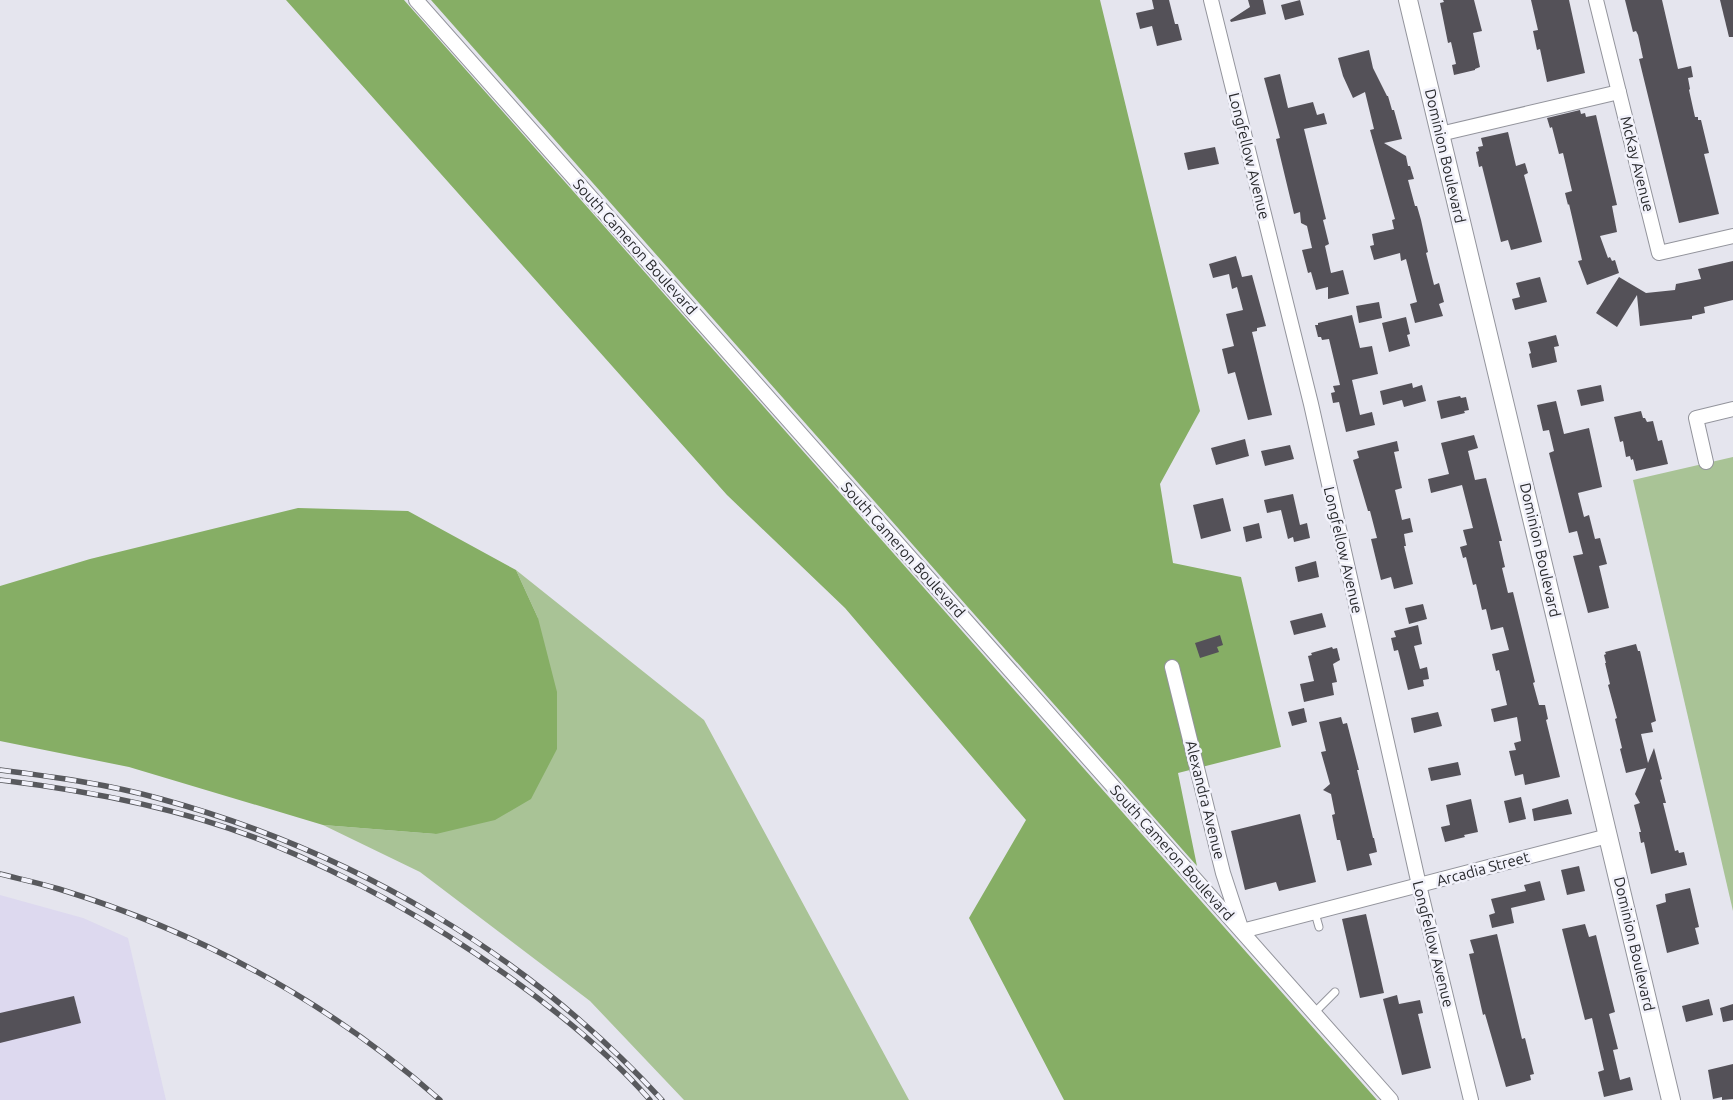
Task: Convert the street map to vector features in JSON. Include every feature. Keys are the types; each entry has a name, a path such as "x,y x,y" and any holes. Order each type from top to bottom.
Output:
{"street":[{"name":"South Cameron Boulevard","path":"416,0 1391,1100"},
{"name":"Longfellow Avenue","path":"1211,0 1311,404 1419,885 1471,1100"},
{"name":"Dominion Boulevard","path":"1408,0 1671,1100"},
{"name":"McKay Avenue","path":"1596,0 1659,254 1733,236"},
{"path":"1440,134 1619,92"},
{"path":"1706,462 1696,418 1733,409"},
{"name":"Alexandra Avenue","path":"1172,667 1223,873 1242,931"},
{"name":"Arcadia Street","path":"1242,931 1608,836"}],"lane":[{"path":"1315,912 1319,927"},
{"path":"1314,1013 1335,992"}],"shaded area":[{"path":"0,895 83,918 128,938 166,1100 0,1100"}],"green space":[{"path":"286,0 404,0 1377,1100 1064,1100 969,918 1026,820 845,608 727,495"},
{"path":"431,0 1100,0 1200,411 1160,484 1173,563 1241,577 1281,747 1178,773 1197,866"},
{"path":"1733,457 1733,911 1633,480"},
{"path":"298,508 408,511 516,570 538,618 557,692 557,749 531,799 495,820 436,834 323,825 129,767 0,741 0,586 90,559"},
{"path":"516,570 704,720 909,1100 684,1100 590,1001 420,872 323,825 436,834 538,618"}],"building":[{"path":"1152,0 1169,0 1175,24 1178,24 1182,40 1157,46 1152,26 1140,29 1136,13 1154,9"},
{"path":"1248,0 1263,0 1266,14 1231,22 1230,20 1250,7"},
{"path":"1300,0 1304,15 1285,20 1281,5"},
{"path":"1443,0 1474,0 1482,31 1473,33 1480,67 1475,70 1454,75 1452,65 1456,64 1451,42 1448,43 1440,3 1444,2"},
{"path":"1531,0 1569,0 1585,73 1547,82 1540,49 1537,50 1533,31 1538,30"},
{"path":"1625,0 1662,0 1678,69 1691,66 1693,77 1688,78 1689,90 1695,117 1701,120 1709,153 1704,154 1719,214 1679,223 1639,59 1643,58 1638,35 1636,31 1633,32"},
{"path":"1720,0 1733,0 1733,37 1729,37"},
{"path":"1369,50 1373,68 1388,96 1392,110 1394,110 1402,139 1384,143 1406,156 1408,166 1410,166 1414,179 1408,180 1421,220 1428,252 1426,253 1434,285 1439,283 1444,302 1439,304 1443,316 1415,323 1410,304 1417,302 1406,259 1401,261 1400,253 1374,260 1370,246 1374,245 1372,234 1394,229 1392,220 1395,219 1370,130 1374,129 1365,92 1353,98 1343,76 1338,58"},
{"path":"1280,74 1288,108 1313,102 1317,115 1324,113 1327,124 1304,129 1326,219 1323,220 1329,244 1325,246 1331,273 1343,270 1349,294 1328,299 1328,287 1316,290 1311,272 1308,273 1302,250 1312,248 1307,226 1301,223 1300,212 1294,214 1276,139 1280,138 1264,78"},
{"path":"1580,110 1581,114 1585,113 1586,117 1596,115 1617,205 1612,206 1617,232 1600,236 1608,258 1610,257 1612,261 1615,260 1619,273 1587,285 1578,261 1582,260 1565,193 1572,191 1563,153 1559,154 1552,127 1550,128 1547,118"},
{"path":"1508,132 1516,166 1525,163 1528,173 1524,175 1542,242 1511,250 1508,240 1501,242 1482,166 1479,167 1476,152 1479,151 1478,147 1483,146 1481,138"},
{"path":"1215,147 1219,164 1188,170 1184,153"},
{"path":"1236,256 1242,277 1252,275 1266,326 1257,328 1257,331 1252,332 1272,415 1248,420 1235,372 1228,374 1222,349 1234,346 1226,314 1243,310 1237,287 1232,289 1229,274 1213,278 1209,264"},
{"path":"1733,261 1733,300 1704,307 1705,313 1692,316 1692,319 1640,326 1637,295 1617,327 1596,313 1619,277 1646,293 1675,290 1676,284 1701,279 1698,269"},
{"path":"1540,277 1547,302 1515,310 1512,299 1520,297 1516,283"},
{"path":"1379,302 1382,318 1359,323 1356,306"},
{"path":"1352,315 1360,348 1372,346 1378,374 1352,380 1360,415 1372,412 1375,425 1346,432 1339,402 1333,403 1331,393 1335,392 1333,386 1340,385 1329,339 1322,340 1321,337 1318,337 1315,325"},
{"path":"1406,317 1410,334 1407,335 1410,346 1389,352 1382,323"},
{"path":"1556,335 1559,346 1554,347 1557,362 1532,368 1528,342"},
{"path":"1412,383 1413,388 1422,385 1426,401 1404,407 1402,400 1383,405 1380,391"},
{"path":"1601,385 1604,401 1581,406 1577,390"},
{"path":"1460,396 1461,398 1466,397 1469,410 1464,411 1465,413 1441,419 1437,401"},
{"path":"1556,401 1564,434 1589,428 1602,487 1578,493 1584,517 1589,515 1595,539 1600,538 1607,564 1599,566 1609,608 1588,613 1573,556 1583,554 1577,531 1569,533 1549,453 1554,451 1549,430 1543,431 1537,405"},
{"path":"1641,411 1643,418 1647,422 1653,421 1658,441 1662,440 1668,464 1636,471 1633,459 1631,460 1630,456 1626,457 1623,441 1620,442 1614,417"},
{"path":"1474,435 1478,448 1468,451 1475,480 1486,478 1502,541 1499,541 1505,567 1502,568 1508,593 1513,592 1539,705 1545,705 1548,719 1546,720 1560,777 1525,785 1523,774 1515,776 1509,751 1516,750 1514,743 1521,741 1517,717 1494,722 1491,709 1507,705 1499,670 1496,671 1492,654 1509,650 1503,627 1491,630 1486,609 1482,610 1476,584 1473,585 1466,557 1463,558 1460,547 1467,545 1463,530 1473,528 1462,485 1431,493 1428,479 1449,474 1441,443"},
{"path":"1245,439 1249,456 1216,465 1211,448"},
{"path":"1397,441 1399,451 1394,452 1402,488 1395,490 1402,520 1410,518 1413,532 1404,534 1406,546 1404,546 1413,584 1394,589 1391,577 1381,580 1371,539 1377,538 1353,460 1359,458 1357,451"},
{"path":"1290,445 1294,459 1265,466 1261,451"},
{"path":"1293,494 1300,525 1307,523 1310,538 1294,542 1293,537 1288,539 1281,510 1267,513 1264,500"},
{"path":"1223,498 1231,531 1201,539 1193,505"},
{"path":"1259,523 1262,538 1246,542 1243,527"},
{"path":"1316,561 1319,577 1298,582 1295,567"},
{"path":"1423,604 1427,619 1409,624 1405,608"},
{"path":"1322,613 1326,627 1294,635 1290,621"},
{"path":"1418,625 1422,644 1414,646 1420,669 1427,667 1429,679 1423,680 1424,686 1408,690 1398,650 1394,651 1391,638 1396,637 1394,631"},
{"path":"1220,635 1223,645 1217,647 1219,652 1200,658 1195,643"},
{"path":"1636,644 1638,651 1640,651 1656,721 1651,723 1653,732 1641,734 1648,763 1654,748 1666,803 1663,803 1675,851 1678,850 1679,853 1684,852 1687,865 1651,874 1644,842 1641,843 1639,832 1641,832 1634,805 1640,803 1635,794 1646,768 1626,773 1615,719 1617,718 1608,685 1610,684 1604,655 1606,654 1605,652"},
{"path":"1332,647 1333,649 1337,648 1340,660 1333,664 1337,682 1332,683 1334,695 1304,702 1300,684 1314,681 1308,656 1312,655 1311,653"},
{"path":"1304,708 1307,722 1292,726 1288,712"},
{"path":"1438,712 1442,726 1414,733 1411,718"},
{"path":"1341,717 1343,724 1347,723 1377,852 1369,854 1372,865 1347,871 1340,840 1337,840 1332,815 1335,814 1331,794 1323,790 1330,784 1321,752 1326,751 1319,722"},
{"path":"1458,762 1461,775 1431,781 1428,768"},
{"path":"1521,797 1526,819 1509,823 1504,801"},
{"path":"1471,799 1478,832 1445,842 1441,827 1450,825 1446,805"},
{"path":"1568,799 1572,814 1534,821 1532,809"},
{"path":"1300,814 1316,882 1279,891 1276,882 1245,890 1231,831"},
{"path":"1579,866 1585,891 1567,895 1561,870"},
{"path":"1540,881 1545,900 1511,908 1514,923 1492,928 1489,915 1495,913 1491,899 1526,891 1524,885"},
{"path":"1690,888 1699,927 1695,928 1699,944 1667,953 1656,905 1666,902 1665,894"},
{"path":"1366,914 1384,993 1360,998 1342,919"},
{"path":"1585,924 1589,937 1596,935 1615,1012 1609,1014 1618,1049 1613,1050 1620,1080 1630,1077 1633,1090 1604,1097 1598,1072 1604,1070 1592,1018 1585,1020 1562,929"},
{"path":"1497,934 1522,1039 1525,1038 1534,1074 1530,1075 1531,1080 1506,1087 1485,1014 1483,1015 1469,954 1474,953 1470,940"},
{"path":"1397,995 1399,1004 1420,1000 1423,1013 1418,1014 1431,1068 1402,1075 1383,999"},
{"path":"74,996 81,1023 0,1043 0,1013"},
{"path":"1709,999 1713,1015 1686,1022 1682,1006"},
{"path":"1733,1004 1733,1020 1723,1022 1720,1008"},
{"path":"1733,1064 1733,1099 1722,1100 1722,1097 1713,1099 1708,1070"}],"railway":[{"path":"0,770 101,785 161,799 232,821 301,847 368,879 433,914 495,954 554,999 610,1047 662,1100"},
{"path":"0,780 103,796 172,811 239,832 332,871 421,919 505,974 581,1033 617,1065 650,1100"},
{"path":"0,874 59,889 111,906 162,926 212,949 308,1002 398,1065 440,1100"}]}
